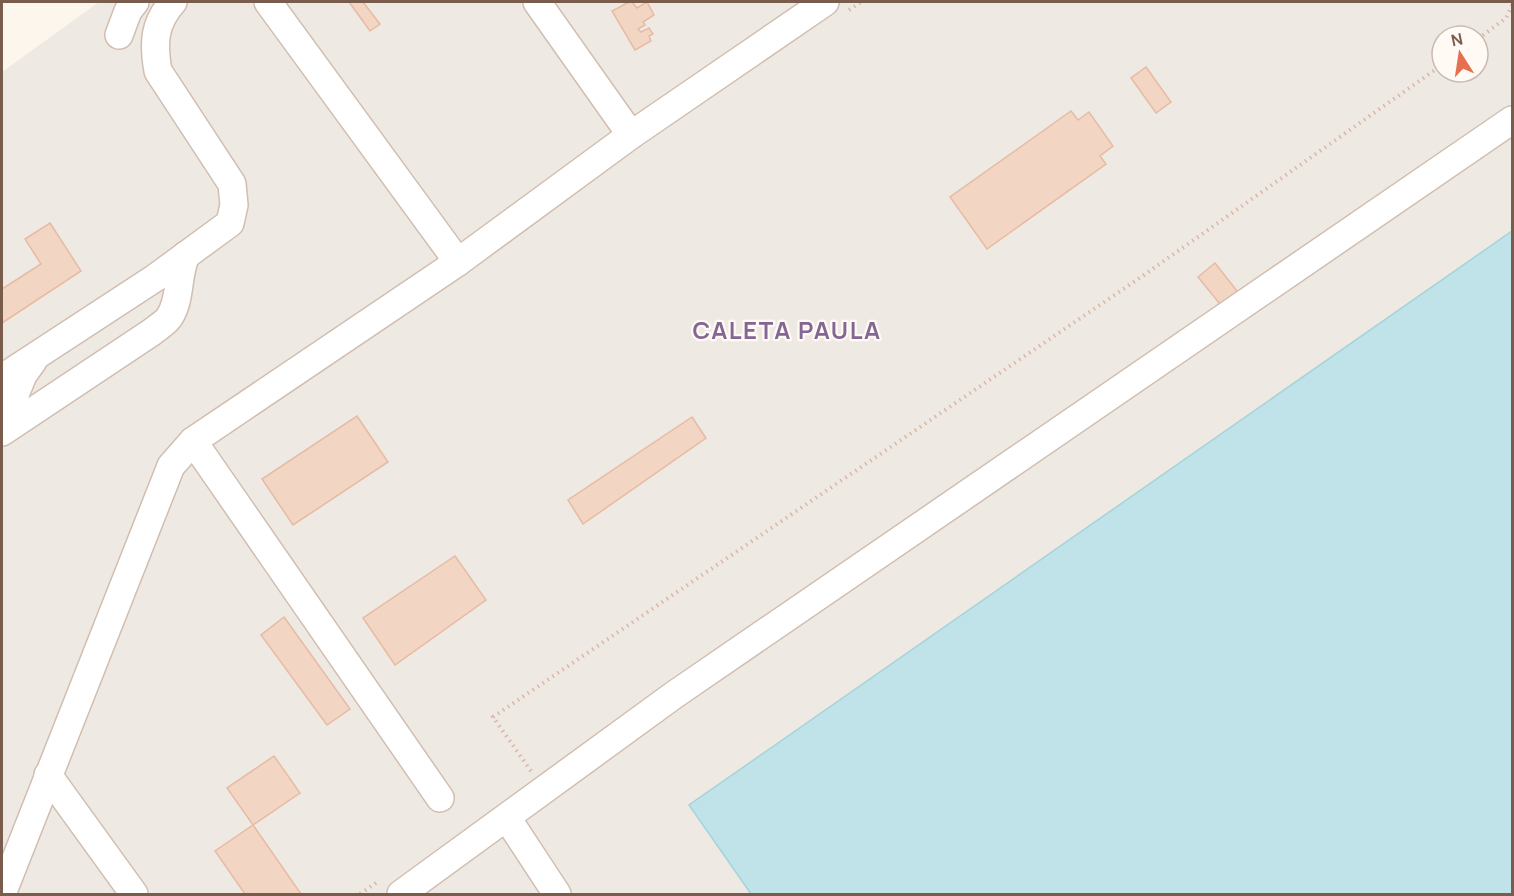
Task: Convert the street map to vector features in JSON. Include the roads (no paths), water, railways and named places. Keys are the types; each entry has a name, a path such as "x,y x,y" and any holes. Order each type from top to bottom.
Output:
{"lane":[{"path":"119,35 128,11 135,2"},
{"path":"2,378 27,353 186,255 230,224 234,206 232,184 158,71 154,49 155,32 162,14 174,2"},
{"path":"268,2 458,262"},
{"path":"537,2 631,135"},
{"path":"2,894 171,466 193,441 458,262 631,135 833,8"},
{"path":"400,894 674,695 1512,120"},
{"path":"2,432 152,332 170,317 177,300 179,273 186,255"},
{"path":"2,427 23,375 27,353"},
{"path":"193,441 440,798"},
{"path":"48,775 134,894"},
{"path":"507,818 557,894"}],"water":[{"path":"1512,231 1512,894 751,894 689,805"}],"district":[{"name":"CALETA PAULA","path":"787,331"}]}
